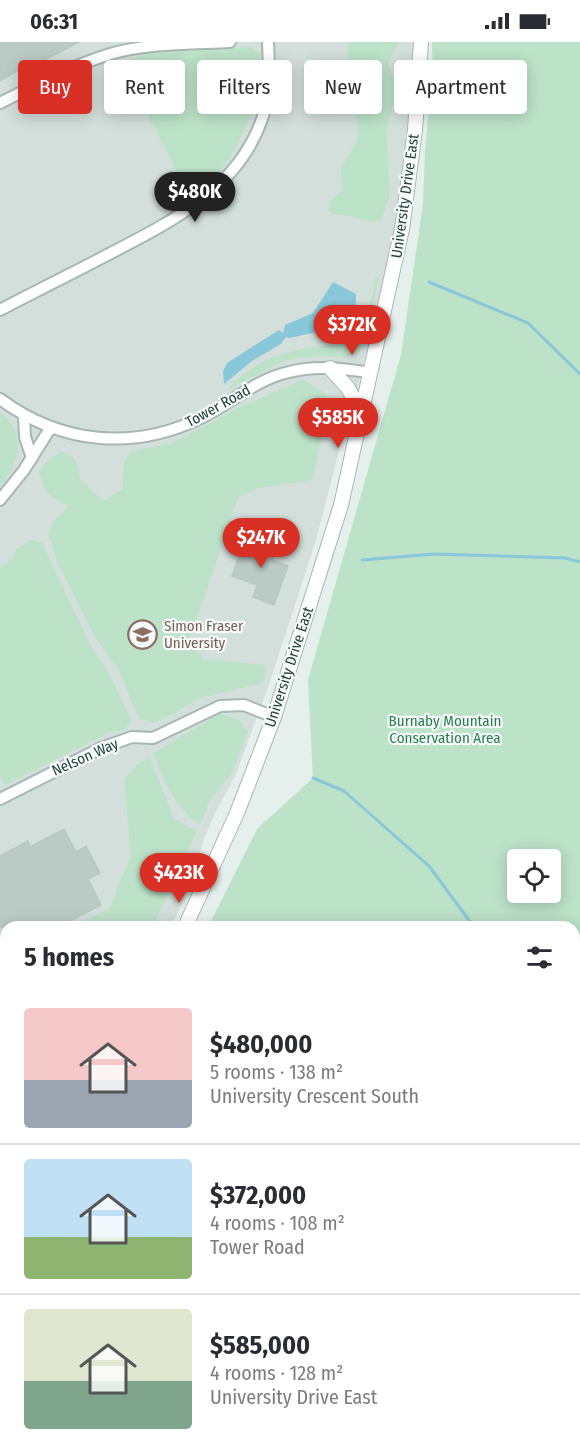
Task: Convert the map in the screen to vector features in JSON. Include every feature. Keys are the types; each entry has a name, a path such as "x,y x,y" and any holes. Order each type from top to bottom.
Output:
{"street":[{"path":"0,103 63,71 112,54 140,48 230,42"},
{"path":"0,310 166,224 199,203 224,181 246,150 262,119 270,74 268,42"},
{"name":"University Drive East","path":"188,921 237,813 274,717 334,532 402,229 415,130 421,42"},
{"path":"330,368 348,388 362,415"},
{"name":"Tower Road","path":"0,399 24,417 80,436 133,439 167,432 202,417 267,380 303,369 330,368 371,373"},
{"path":"24,417 25,437 32,458"},
{"path":"0,500 32,458 51,427"},
{"name":"Nelson Way","path":"0,799 101,748 132,737 153,738 220,706 244,705 274,717"}],"shaded area":[{"name":"Simon Fraser University","path":"0,42 415,42 414,60 394,60 394,114 411,114 395,228 371,341 357,390 348,397 347,420 316,540 267,690 236,774 215,813 204,839 193,879 174,921 0,921"}],"green space":[{"path":"348,42 398,42 388,64 392,76 394,74 394,103 387,127 389,198 381,220 334,215 329,210 330,201 342,191 341,168 357,141 356,114 382,114 382,60 348,60"},
{"name":"Burnaby Mountain Conservation Area","path":"432,42 580,42 580,921 211,921 257,829 313,778 308,680 401,355 423,204 429,114 527,114 527,60 433,60"},
{"path":"251,47 261,55 261,60 197,60 197,114 251,114 240,139 222,169 201,191 190,198 147,114 185,114 185,60 128,60 147,54"},
{"path":"376,275 379,278 364,345 358,353 346,357 317,356 287,360 227,390 253,368 282,354 313,347 347,344 355,339 361,332 368,314"},
{"path":"303,380 326,394 324,421 313,480 258,488 238,497 189,642 204,659 265,665 266,676 259,684 200,698 153,723 139,718 119,671 94,635 57,562 49,535 52,523 69,506 49,494 39,473 51,458 61,452 66,453 76,461 80,480 104,501 123,489 124,461 132,451 173,443 238,408"},
{"path":"0,412 9,420 14,429 18,448 12,467 0,487"},
{"path":"31,540 42,543 91,646 110,675 131,721 124,730 110,732 5,785 0,777 0,568 13,557 16,549"},
{"path":"220,713 239,720 248,731 231,775 210,799 200,825 191,818 171,793 154,753"},
{"path":"150,758 174,819 197,831 155,921 84,921 109,909 131,856 124,779 139,763"}],"water":[{"path":"333,282 356,294 356,302 346,326 286,337 281,344 252,361 224,384 223,371 227,363 279,330 283,333 285,325 313,313"}],"building":[{"path":"0,42 79,42 44,60 18,60 18,71 0,81"},
{"path":"247,535 277,546 272,560 288,566 274,605 253,597 257,585 232,576"},
{"path":"64,829 76,852 86,846 100,873 88,879 101,905 70,921 0,921 0,856 28,841 30,847"}],"waterway":[{"path":"429,282 528,323 580,374"},
{"path":"362,560 434,554 565,558 580,562"},
{"path":"313,778 344,791 429,866 470,921"}],"place":[{"name":"Simon Fraser University","path":"143,635"}]}
